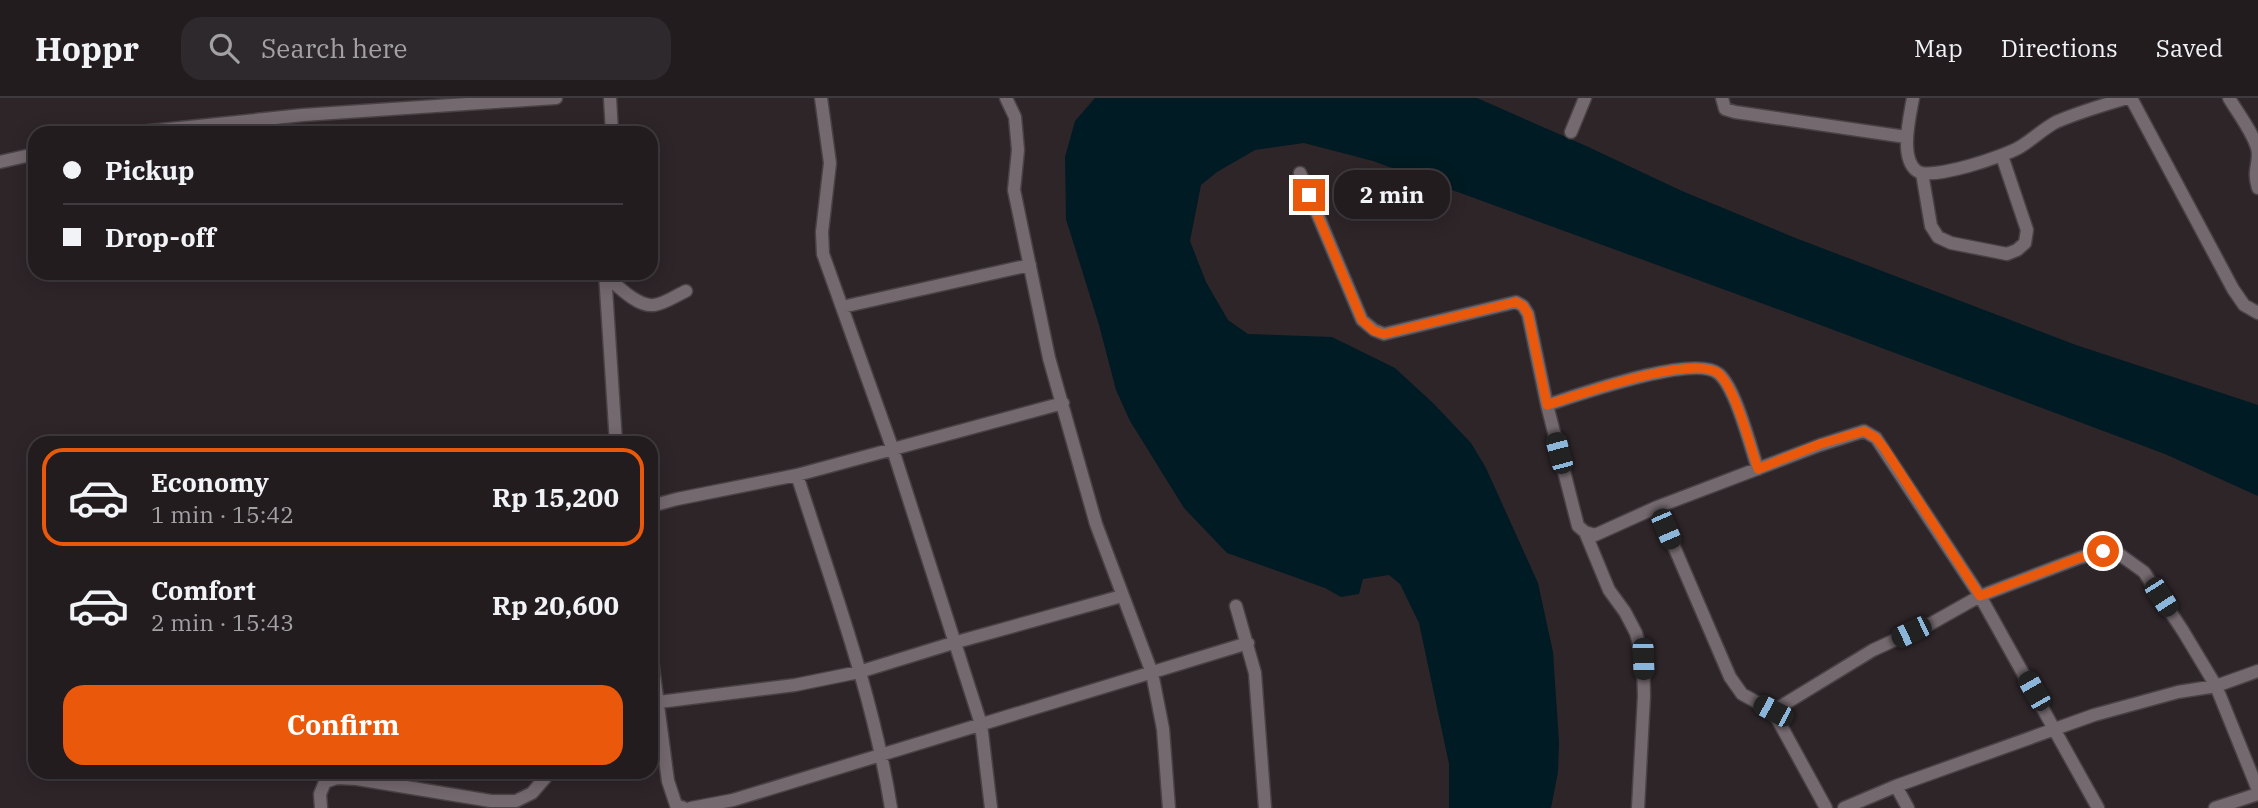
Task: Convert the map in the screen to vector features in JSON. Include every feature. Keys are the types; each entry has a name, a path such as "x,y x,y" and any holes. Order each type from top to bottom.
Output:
{"street":[{"path":"202,126 556,98"},
{"path":"610,98 612,126"},
{"path":"821,98 830,163 822,232 823,254 893,450 981,724 991,808"},
{"path":"1006,98 1015,117 1018,150 1014,190 1049,358 1096,524 1152,673 1163,729 1169,808"},
{"path":"1571,132 1585,98"},
{"path":"1722,98 1725,109 1735,113 1906,137"},
{"path":"1913,98 1906,137 1910,162 1922,173 1961,168 2002,156 2054,123 2129,98 2233,289 2244,305 2258,313"},
{"path":"2229,98 2254,141 2258,154 2254,169 2258,188"},
{"path":"0,162 28,156"},
{"path":"1922,173 1931,226 1938,237 1951,243 2007,254 2025,243 2027,230 2002,156"},
{"path":"1300,173 1362,320 1374,331 1384,334 1516,302 1523,306 1528,314 1547,405 1578,526 1585,533 1609,590 1636,633 1643,659 1644,696 1638,808"},
{"path":"842,307 1030,265"},
{"path":"605,280 617,436"},
{"path":"613,280 641,302 650,305 657,305 686,291"},
{"path":"1547,405 1664,371 1701,366 1718,373 1729,388 1758,469"},
{"path":"658,504 797,475 1062,403"},
{"path":"1585,533 1595,535 1657,506 1820,444 1864,431 1869,433 1884,448 1980,596 2098,808"},
{"path":"797,475 883,753 891,808"},
{"path":"1657,506 1730,677 1742,694 1773,711 1825,808"},
{"path":"1773,711 1853,661 1932,623 1980,596 2079,558 2103,551 2119,554 2144,572 2216,685 2258,792 2215,808"},
{"path":"658,702 795,685 859,671 1122,596"},
{"path":"1236,607 1255,673 1265,808"},
{"path":"691,808 733,800 1248,643"},
{"path":"1844,808 1896,786 2094,715 2178,692 2216,685 2258,671"},
{"path":"658,725 668,781 676,804 684,808"},
{"path":"321,808 320,794 325,782 334,779"},
{"path":"357,779 491,801 516,802 533,793 544,779"},
{"path":"1896,786 1908,808"}],"water":[{"path":"1095,98 1477,98 1682,191 1793,237 2076,345 2258,405 2258,496 2165,454 1373,161 1304,143 1255,150 1217,172 1201,185 1190,241 1206,282 1228,320 1248,334 1332,337 1395,368 1471,443 1486,468 1538,583 1553,652 1559,742 1558,772 1551,808 1449,808 1449,764 1419,623 1400,584 1389,575 1363,579 1359,594 1341,597 1325,588 1227,553 1184,508 1130,421 1116,390 1066,219 1065,157 1075,121"}],"route":[{"path":"1309,195 1362,320 1374,331 1384,334 1516,302 1523,306 1528,314 1547,405 1664,371 1701,366 1718,373 1729,388 1758,469 1820,444 1864,431 1869,433 1884,448 1980,596 2103,551"}]}
